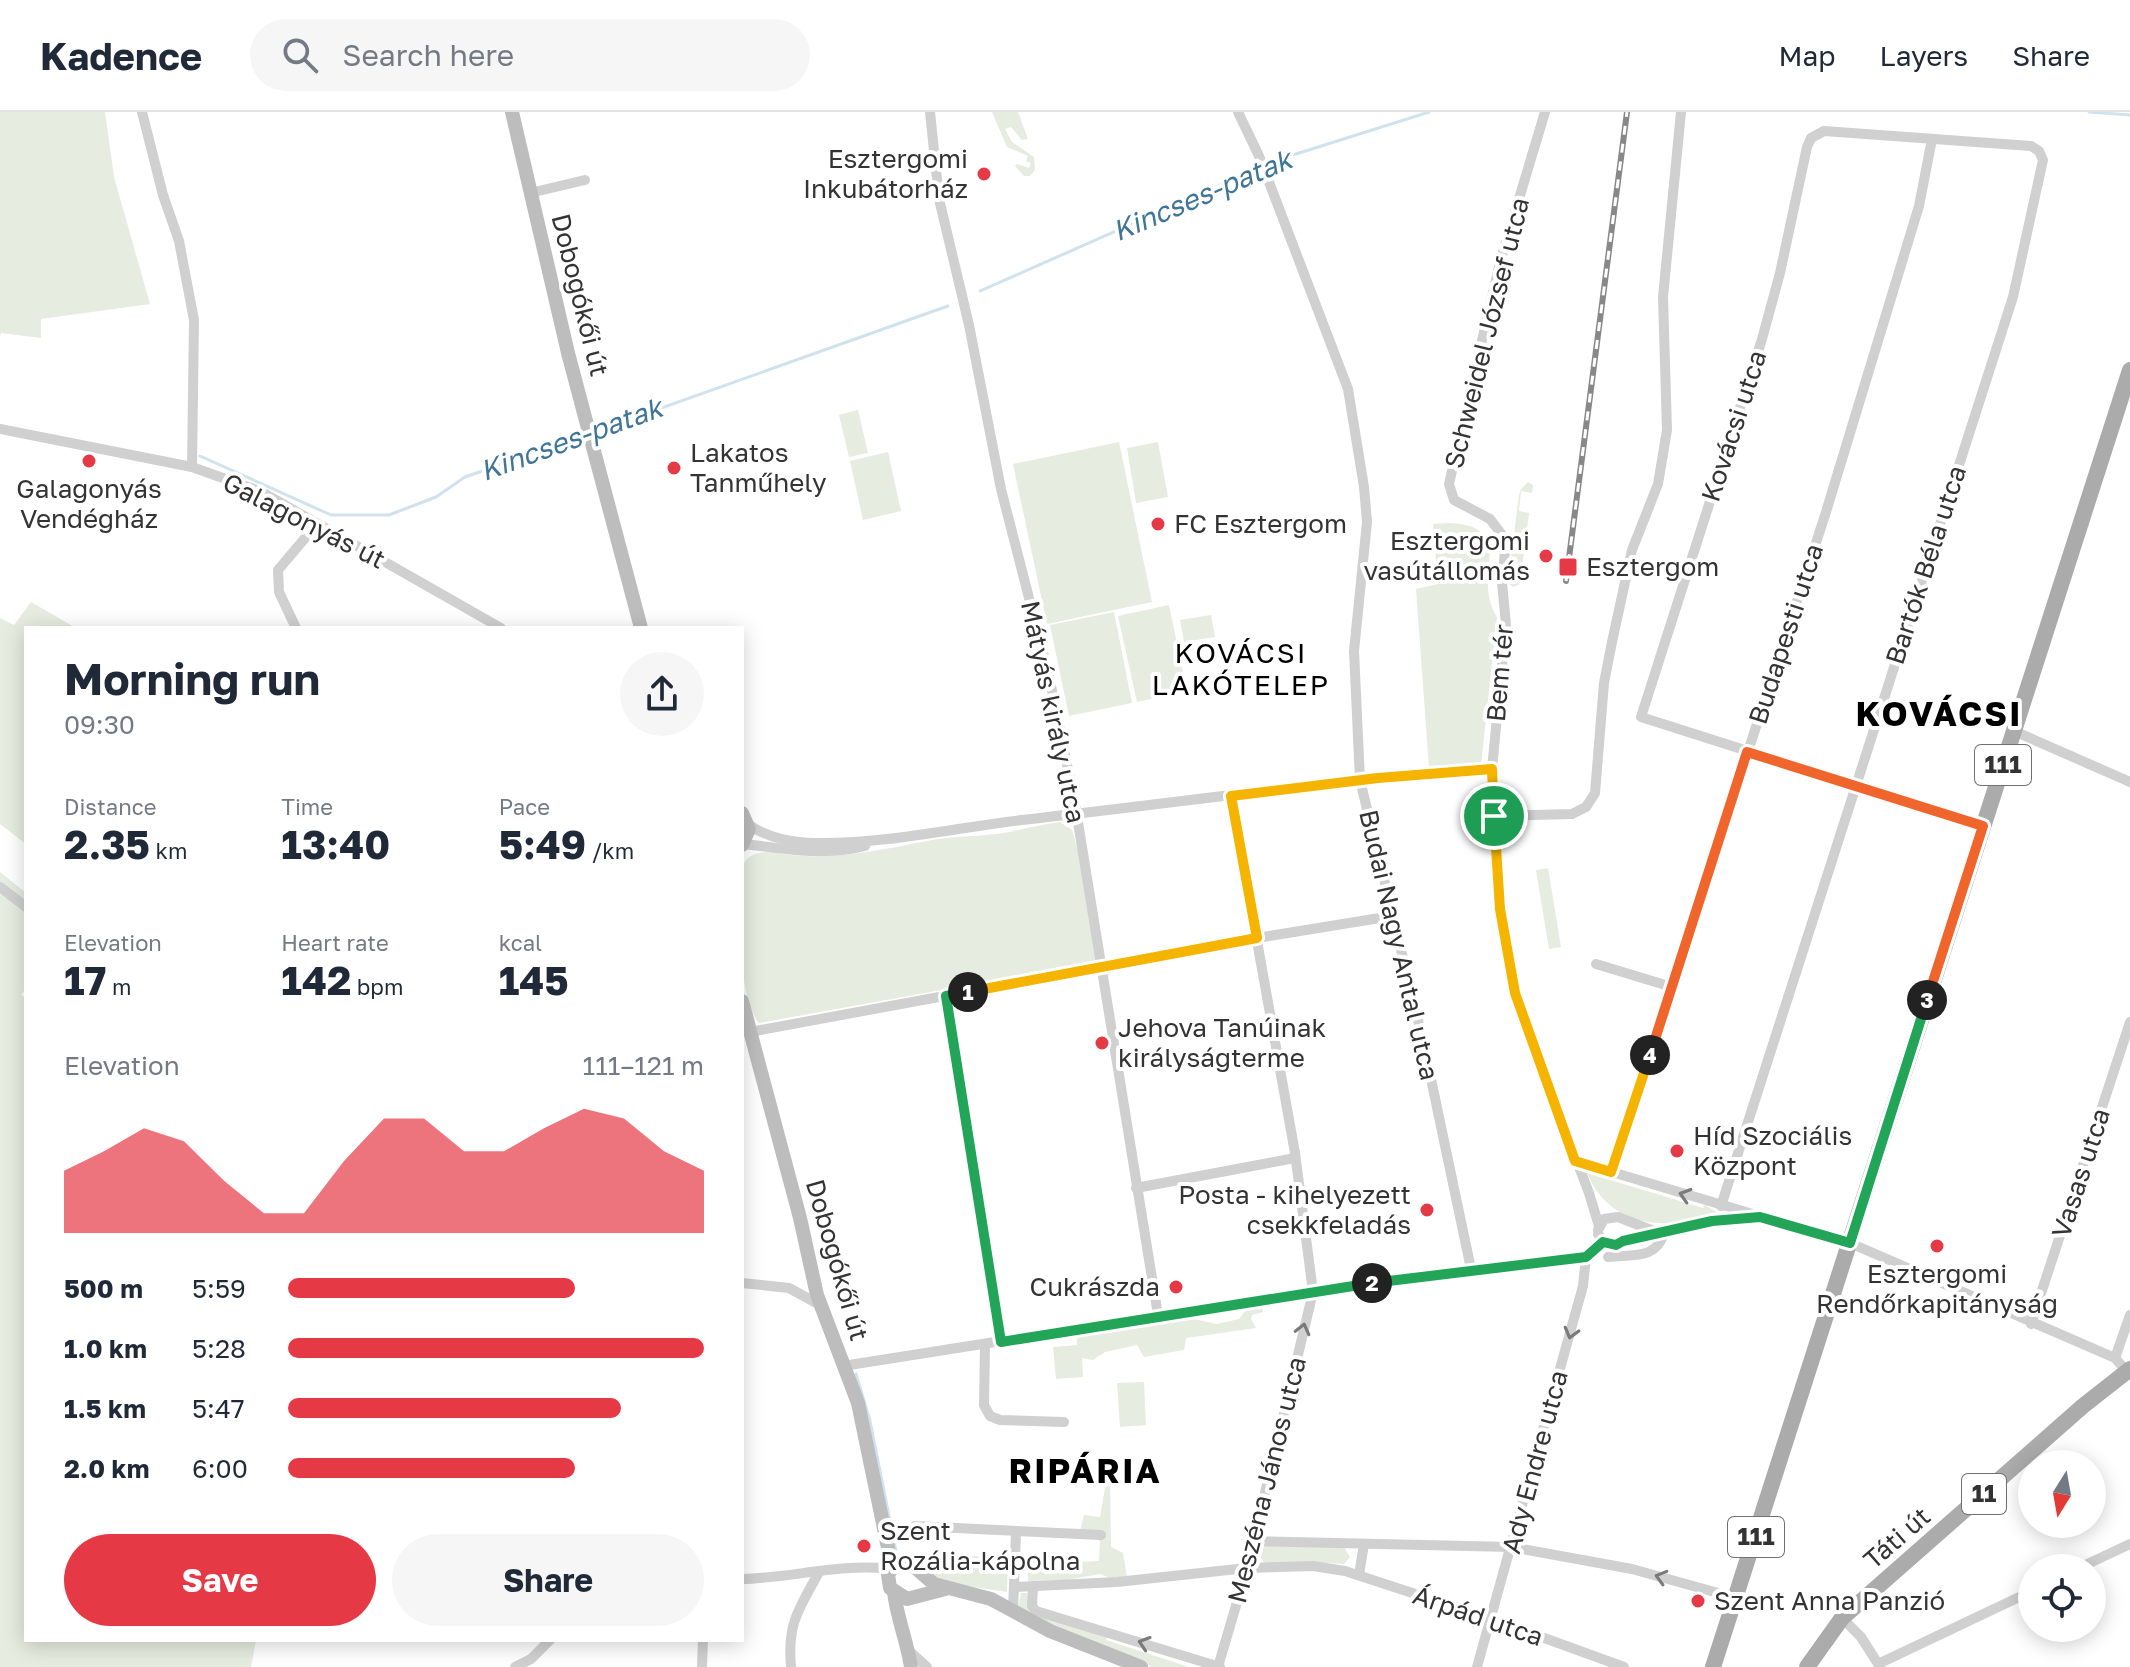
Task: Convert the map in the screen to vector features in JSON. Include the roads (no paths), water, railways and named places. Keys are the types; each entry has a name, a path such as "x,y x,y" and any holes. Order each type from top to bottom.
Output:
{"main road":[{"name":"Dobogókői út","path":"512,112 590,434 640,626"},
{"name":"111","path":"1713,1667 2130,370"},
{"path":"744,842 748,835 745,818"},
{"name":"Dobogókői út","path":"744,1009 821,1306 858,1403 893,1568"},
{"name":"Táti út","path":"1842,1618 2128,1370"},
{"path":"949,1588 907,1596 889,1585 893,1568 911,1564 934,1584 991,1599 1050,1631 1141,1667"},
{"path":"911,1667 896,1615 907,1596 926,1589 926,1578"},
{"name":"11","path":"1807,1667 1842,1618"}],"street":[{"path":"142,112 163,195 179,241 194,320 192,467"},
{"name":"Mátyás király utca","path":"930,112 939,199 969,325 1001,489 1049,676 1077,815 1158,1315"},
{"name":"Budai Nagy Antal utca","path":"1238,112 1259,156 1343,374 1358,445 1367,522 1354,651 1360,780 1423,1041 1471,1269"},
{"name":"Schweidel József utca","path":"1501,530 1490,519 1454,500 1449,484 1500,262 1545,112"},
{"path":"1494,816 1572,814 1586,807 1595,793 1604,683 1612,642 1632,550 1658,484 1667,430 1663,297 1681,112"},
{"name":"Kovácsi utca","path":"1747,752 1641,717 1762,339 1780,273 1807,147 1817,134 1832,132 1932,139"},
{"name":"Bartók Béla utca","path":"1721,1206 2019,276 2042,164 2039,151 2031,146 1932,139"},
{"name":"Budapesti utca","path":"1611,1172 1830,497 1919,206 1932,139"},
{"path":"530,193 585,180"},
{"name":"Galagonyás út","path":"0,429 192,467 262,492 497,626"},
{"path":"295,626 277,585 278,570 317,524"},
{"name":"Bem tér","path":"1501,530 1506,543 1502,583 1506,624 1492,769 1500,909 1515,993 1589,1193"},
{"path":"2014,731 2130,782"},
{"path":"1747,752 1983,826"},
{"path":"744,844 835,851 878,841 1077,815 1360,780 1492,769"},
{"path":"1231,796 1295,1158 1313,1292"},
{"path":"745,818 768,834 803,842 878,841"},
{"path":"0,887 24,905"},
{"path":"750,1032 1392,916"},
{"path":"1596,964 1672,987"},
{"path":"946,996 1001,1342"},
{"name":"Vasas utca","path":"2031,1324 2130,1022"},
{"path":"1136,1188 1295,1158"},
{"path":"1575,1161 1850,1243 2115,1358 2128,1370"},
{"path":"1589,1193 1600,1234 1616,1245 1712,1221 1760,1217"},
{"path":"1589,1193 1608,1217 1662,1233"},
{"path":"1600,1234 1608,1217"},
{"path":"1622,1220 1627,1228 1623,1241"},
{"path":"1608,1257 1654,1251 1660,1245 1662,1233"},
{"name":"Ady Endre utca","path":"1477,1667 1583,1286 1586,1257 1600,1234"},
{"path":"843,1366 1313,1292 1471,1269 1586,1257"},
{"path":"744,1283 789,1288 821,1306"},
{"name":"Meszéna János utca","path":"1219,1667 1247,1568 1313,1292"},
{"path":"2115,1358 2130,1315"},
{"path":"985,1345 984,1405 987,1414 1000,1420 1064,1422"},
{"path":"915,1526 1101,1535"},
{"path":"1013,1611 1016,1532"},
{"path":"1252,1541 1511,1547 1632,1569 1736,1598"},
{"path":"1359,1575 1364,1544"},
{"path":"2106,1555 2130,1544"},
{"path":"744,1579 775,1579 872,1566 893,1568"},
{"name":"Árpád utca","path":"1014,1587 1117,1582 1247,1568 1313,1566 1359,1575 1624,1667"},
{"path":"791,1667 788,1642 793,1619 819,1572"},
{"path":"1033,1586 1032,1606 1036,1611 1219,1667"},
{"path":"1842,1618 1861,1637 1879,1665 2018,1598"},
{"path":"515,1667 531,1659 548,1642"},
{"path":"702,1667 703,1642"},
{"path":"908,1650 927,1667"}],"waterway":[{"name":"Kincses-patak","path":"980,291 1277,160 1429,112"},
{"name":"Kincses-patak","path":"2089,112 2130,115"},
{"name":"Kincses-patak","path":"594,432 948,306"},
{"name":"Kincses-patak","path":"200,456 331,515 389,515 436,497 465,477 583,436"},
{"path":"856,1374 870,1421 896,1551"}],"railway":[{"path":"1566,581 1627,112"}],"place":[{"name":"Esztergomi Inkubátorház","path":"984,174"},
{"name":"Galagonyás Vendégház","path":"89,461"},
{"name":"Lakatos Tanműhely","path":"674,468"},
{"name":"FC Esztergom","path":"1158,524"},
{"name":"Esztergomi vasútállomás","path":"1546,556"},
{"name":"Esztergom","path":"1568,567"},
{"name":"Jehova Tanúinak királyságterme","path":"1102,1043"},
{"name":"Híd Szociális Központ","path":"1677,1151"},
{"name":"Posta - kihelyezett csekkfeladás","path":"1427,1210"},
{"name":"Esztergomi Rendőrkapitányság","path":"1937,1246"},
{"name":"Cukrászda","path":"1176,1287"},
{"name":"Szent Rozália-kápolna","path":"864,1546"},
{"name":"Szent Anna Panzió","path":"1698,1601"}],"district":[{"name":"KOVÁCSI LAKÓTELEP","path":"1241,669"},
{"name":"KOVÁCSI","path":"1939,714"},
{"name":"RIPÁRIA","path":"1085,1471"}]}
